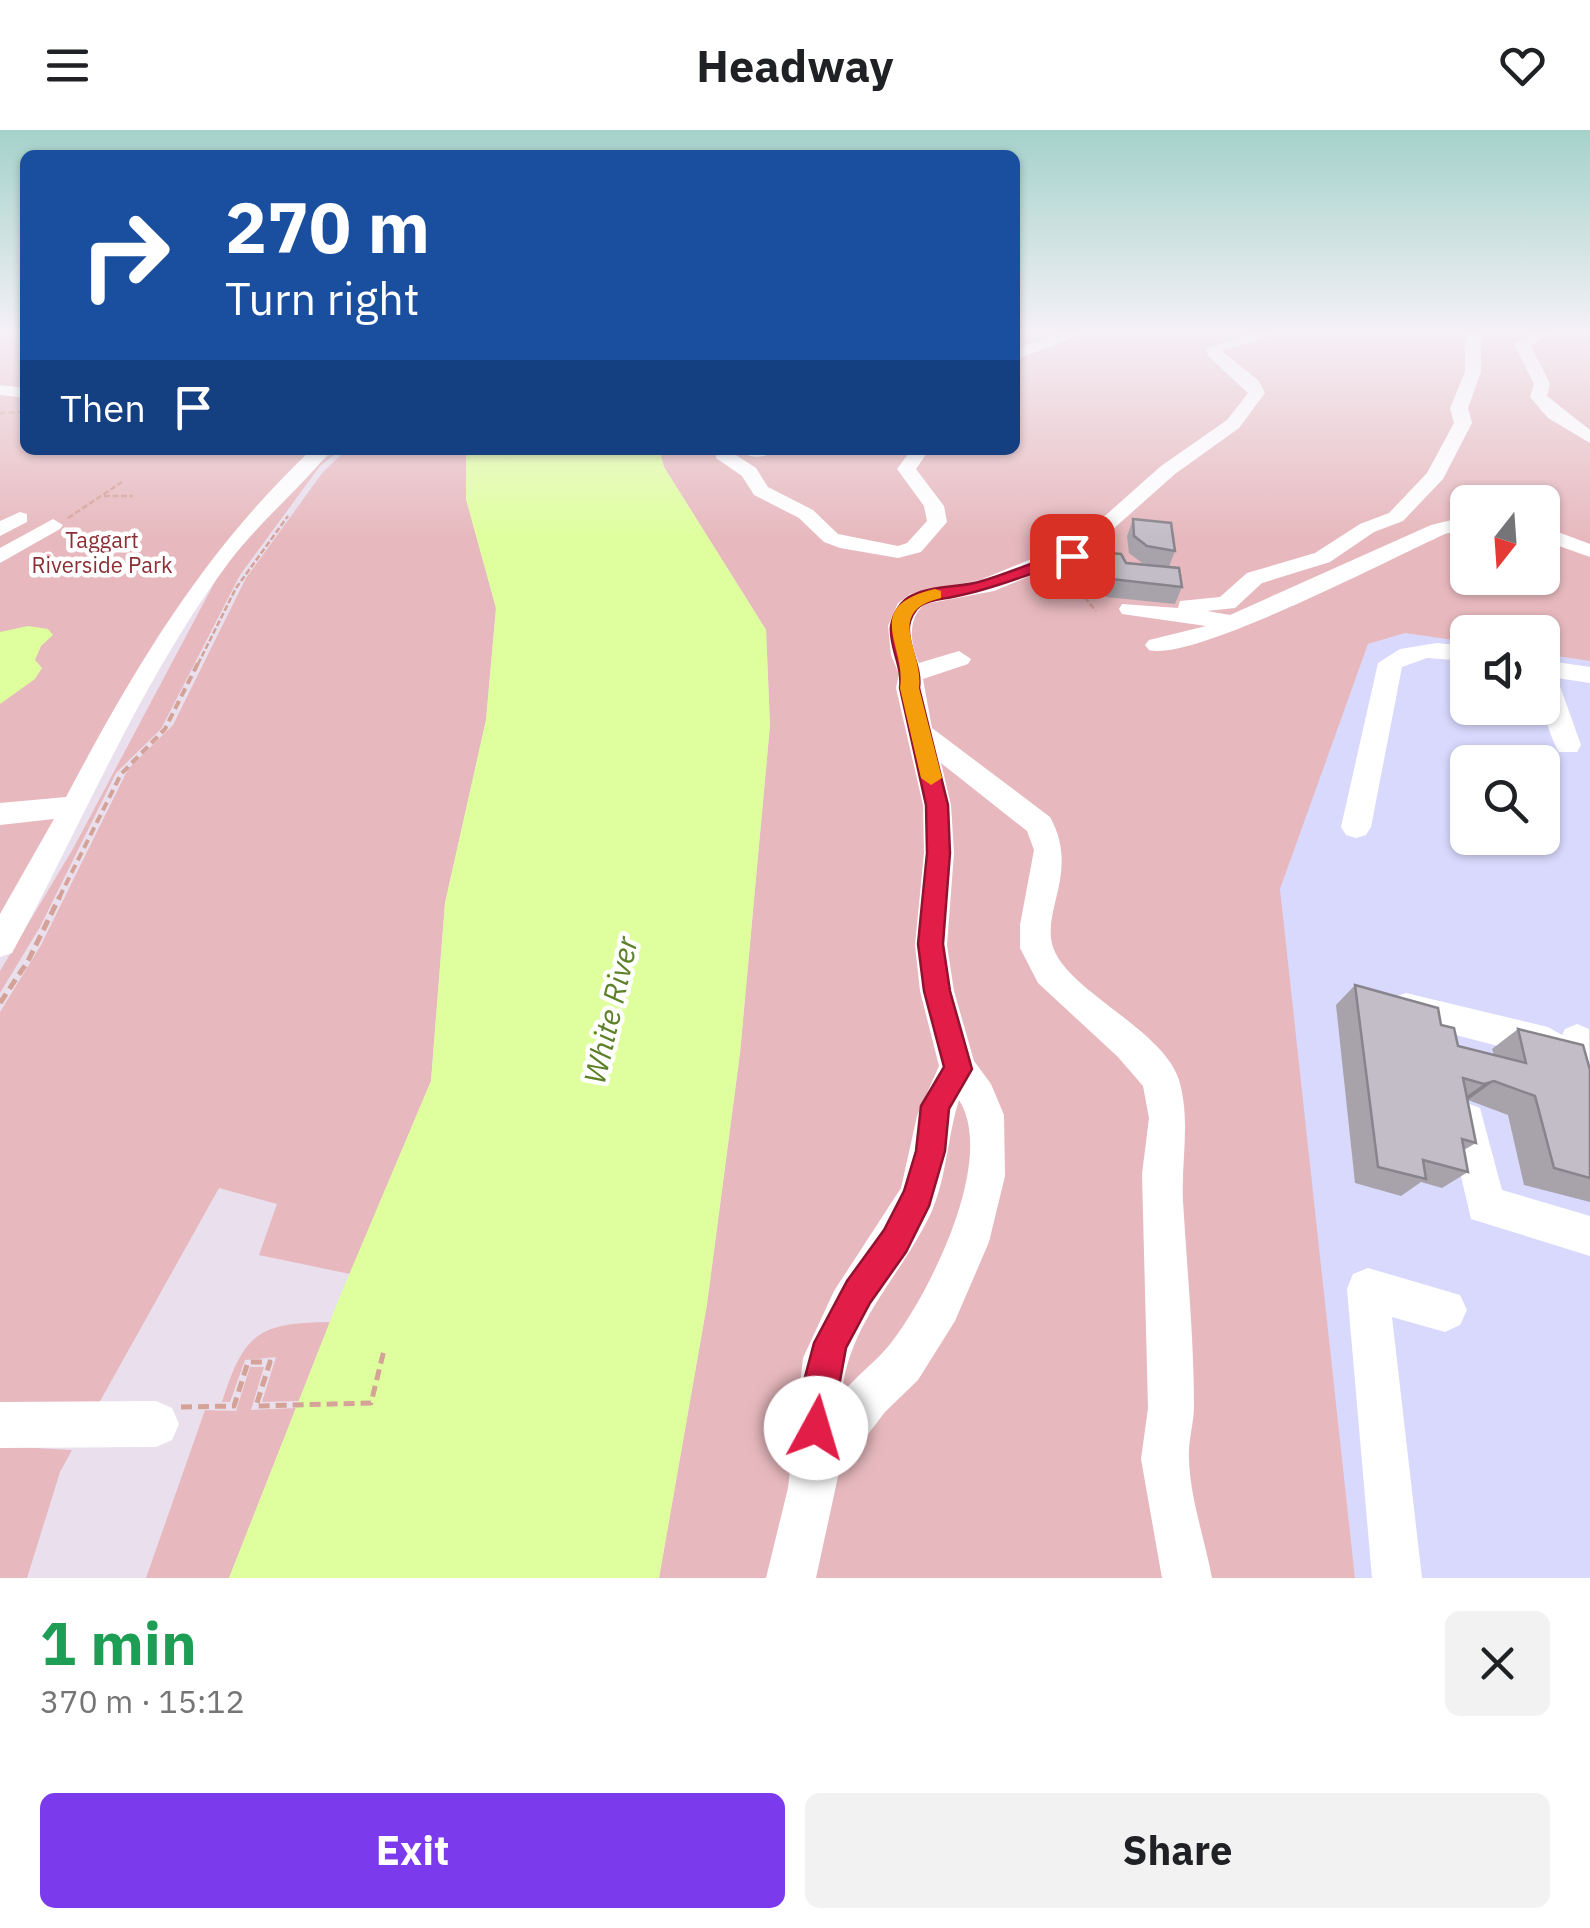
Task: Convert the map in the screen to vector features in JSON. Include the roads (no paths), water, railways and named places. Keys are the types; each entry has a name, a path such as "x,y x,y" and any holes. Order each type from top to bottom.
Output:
{"street":[{"path":"816,1460 833,1448 864,1402 906,1360 952,1284 978,1206 990,1151 978,1096 958,1069 937,991 930,944 937,805 909,688 915,665 900,626 906,608 918,598 986,586 1092,548 1168,470 1234,424 1252,402"},
{"path":"1201,618 1188,606 1227,603 1234,591 1251,578 1314,561 1396,516 1430,484 1464,423 1462,402"},
{"path":"1544,402 1590,438"},
{"path":"0,944 199,585 244,526 317,455"},
{"path":"724,455 750,472 762,491 806,514 831,538 898,552 914,548 936,522 934,506 906,469 916,455"},
{"path":"0,530 20,518"},
{"path":"0,557 53,525"},
{"path":"1157,645 1198,638 1450,526"},
{"path":"1560,539 1590,551"},
{"path":"1130,609 1233,622"},
{"path":"1356,827 1390,663 1406,652 1450,652"},
{"path":"915,665 959,659"},
{"path":"1560,671 1590,675"},
{"path":"1560,722 1568,746"},
{"path":"923,734 1040,825 1049,850 1036,925 1036,948 1050,974 1131,1046 1160,1079 1168,1118 1162,1174 1171,1408 1165,1460 1188,1578"},
{"path":"0,814 76,806"},
{"path":"1406,1008 1585,1064"},
{"path":"791,1578 804,1532 816,1460 818,1396 831,1343 859,1292 895,1241 918,1196 930,1151 935,1106 958,1069"},
{"path":"1466,1122 1485,1205 1590,1236"},
{"path":"1397,1578 1368,1290 1445,1310"},
{"path":"0,1425 159,1416"}],"water":[{"name":"White River","path":"660,455 664,467 766,630 770,725 740,1053 707,1304 659,1578 229,1578 340,1296 431,1081 445,903 486,720 496,608 466,499 466,457"},
{"path":"28,626 48,629 53,635 41,646 35,660 42,668 35,679 0,704 0,632"}],"park label":[{"name":"Taggart Riverside Park","path":"102,552"}]}
